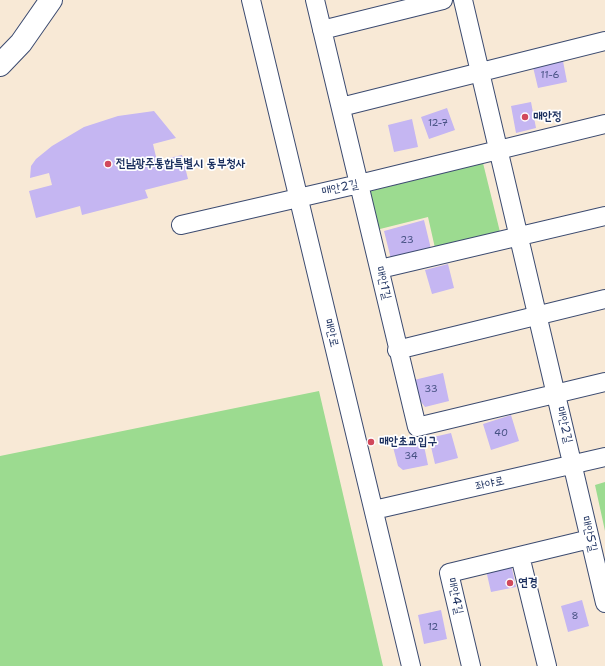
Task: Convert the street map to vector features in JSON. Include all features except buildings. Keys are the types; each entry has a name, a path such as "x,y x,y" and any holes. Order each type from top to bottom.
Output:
{"main road":[{"path":"0,66 21,43 51,0"}],"street":[{"name":"매안로","path":"251,0 411,666"},
{"name":"매안1길","path":"315,0 380,269 397,350 417,427 556,394"},
{"path":"322,30 443,0"},
{"name":"매안2길","path":"463,0 573,464"},
{"path":"341,107 605,41"},
{"name":"매안2길","path":"181,225 359,184 605,124"},
{"path":"380,269 605,216"},
{"path":"397,350 605,299"},
{"path":"556,394 605,382"},
{"name":"좌야로","path":"374,510 605,457"},
{"name":"매안5길","path":"573,464 605,603"},
{"name":"매안4길","path":"472,666 449,573 590,539"},
{"path":"520,556 546,666"}],"green space":[{"path":"483,163 500,232 435,248 428,217 376,230 367,192"},
{"path":"319,391 383,666 0,666 0,456"},
{"path":"605,482 605,531 595,485"}],"place":[{"name":"매안정","path":"525,117"},
{"name":"전남광주통합특별시 동부청사","path":"108,164"},
{"name":"매안초교입구","path":"371,442"},
{"name":"연경","path":"510,583"}]}
